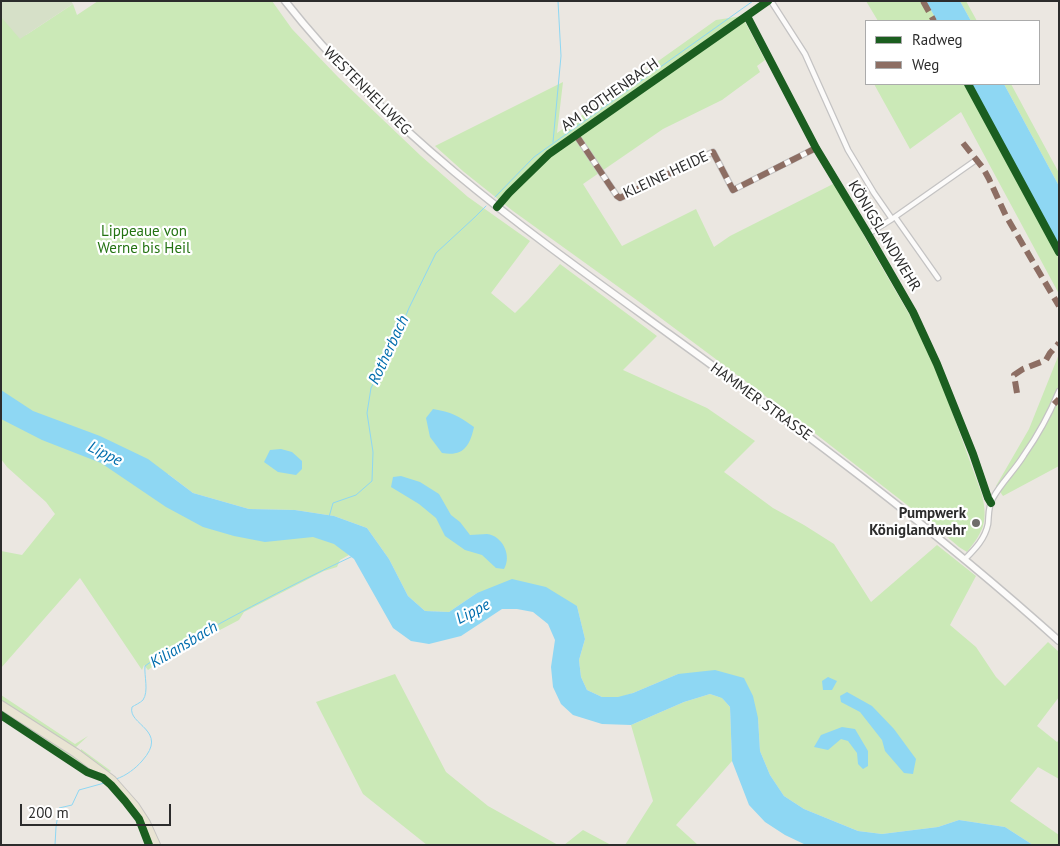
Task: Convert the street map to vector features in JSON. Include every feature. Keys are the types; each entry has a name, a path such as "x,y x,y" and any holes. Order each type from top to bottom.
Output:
{"main road":[{"name":"WESTENHELLWEG","path":"285,1 310,34 369,95 404,129 456,173"},
{"name":"HAMMER STRASSE","path":"456,173 497,207 582,271 850,467 965,559 1059,641"},
{"path":"1,704 106,774 135,806 146,823 156,845"}],"street":[{"name":"KÖNIGSLANDWEHR","path":"938,278 874,193 848,150 805,54 770,1 747,16 816,148 913,312 937,364 973,453 990,503 988,524 983,537 976,548 965,559"},
{"name":"AM ROTHENBACH","path":"497,207 540,161 549,154 747,16"},
{"name":"KLEINE HEIDE","path":"576,135 620,198 713,152 733,190 816,148"},
{"path":"868,234 976,160"},
{"path":"990,503 1040,430 1059,391"}],"green space":[{"path":"1,1 71,1 73,4 20,39 1,17"},
{"name":"Lippeaue von Werne bis Heil","path":"98,1 272,1 292,29 338,77 421,156 468,197 530,241 491,293 515,313 560,264 657,336 623,370 707,408 755,441 724,472 773,508 834,544 871,602 937,545 976,576 950,625 976,647 996,677 1005,686 1048,642 1059,652 1059,697 1037,726 1057,742 1059,740 1059,779 1038,767 1010,801 1059,835 1059,845 1033,845 1005,827 959,820 938,827 882,834 858,831 804,809 784,796 770,775 760,751 758,718 678,674 618,698 602,697 587,690 581,677 579,660 585,639 577,606 477,593 449,612 425,611 408,596 389,559 367,528 334,516 295,510 249,509 193,493 168,474 155,489 314,524 349,555 340,560 337,567 324,571 244,612 239,620 157,663 148,670 144,665 142,670 80,578 1,668 1,551 22,555 55,514 46,502 7,467 1,459 1,5 26,35 73,4 77,15"},
{"path":"866,1 926,1 936,20 877,20"},
{"path":"960,1 966,1 976,20 970,20"},
{"path":"742,16 765,60 757,66 760,72 722,100 663,129 583,184 622,246 696,209 714,247 730,236 835,183 909,314 936,367 982,495 985,512 983,525 981,532 967,552 812,431 638,301 513,211 435,146 563,82 557,133 716,20"},
{"path":"875,85 972,85 1059,248 1059,294 961,112 910,149"},
{"path":"1005,85 1012,85 1059,173 1059,186"},
{"path":"1059,354 1059,466 1003,496 996,486 1029,429"},
{"path":"395,674 446,772 488,806 558,845 427,845 363,794 316,702"},
{"path":"710,694 722,698 730,707 732,761 676,825 698,845 625,845 653,801 631,725 684,702"},
{"path":"1,695 75,744 88,736 75,748 1,701"},
{"path":"1,708 31,727 31,730 28,732 1,714"},
{"path":"38,731 92,768 92,771 33,734"},
{"path":"81,749 111,771 109,772 80,752"},
{"path":"583,830 611,845 564,845"}],"water":[{"path":"926,1 960,1 970,20 936,20"},
{"path":"971,85 1005,85 1059,186 1059,247"},
{"name":"Lippe","path":"1,390 33,411 100,436 148,459 193,493 249,509 295,510 334,516 367,528 389,559 408,596 425,611 449,612 477,593 512,579 546,587 577,606 585,639 579,660 581,677 587,690 602,697 618,697 633,693 678,674 715,670 744,678 753,696 758,718 760,751 770,775 784,796 804,809 858,831 882,834 938,827 959,820 1005,827 1033,845 806,845 785,835 765,822 749,805 732,761 730,707 722,698 710,694 684,702 631,725 602,724 573,715 561,704 553,687 551,667 555,640 548,624 533,612 502,609 461,636 429,644 411,641 393,628 354,559 334,544 313,537 265,542 203,527 166,507 101,463 42,440 1,419"},
{"path":"433,409 455,415 474,427 468,445 460,452 442,453 430,437 426,418"},
{"path":"281,449 292,452 302,461 302,469 296,475 278,472 264,462 270,450"},
{"path":"401,476 420,482 439,494 451,515 460,522 470,535 487,534 498,538 504,547 507,558 504,569 496,568 482,555 465,550 445,536 436,518 419,504 391,487 393,477"},
{"path":"828,677 837,681 832,690 823,690 822,681"},
{"path":"847,692 872,706 894,729 916,759 913,774 904,773 885,751 882,740 860,712 841,702 840,696"},
{"path":"842,727 855,729 868,751 868,766 863,769 858,764 857,753 848,741 841,739 828,750 814,747 821,735"}],"waterway":[{"path":"553,142 561,56 558,1"},
{"name":"Rotherbach","path":"495,197 534,157 753,1"},
{"name":"Rotherbach","path":"329,517 333,503 356,495 372,481 373,452 367,413 371,388 391,351 409,308 436,253 486,206"},
{"name":"Kiliansbach","path":"116,779 134,769 142,761 149,751 152,742 146,729 135,719 132,713 132,707 142,701 145,696 145,666 251,607 353,556"},
{"name":"Kiliansbach","path":"55,845 59,808 72,805 79,790 108,782"}],"marked path":[{"path":"923,1 933,20"},
{"path":"576,135 620,198 713,152 733,190 816,148"},
{"path":"963,143 983,168 1006,216 1059,306"},
{"path":"1017,393 1014,375 1023,369 1046,360 1059,343"},
{"path":"1054,404 1059,399"}],"cycle path":[{"path":"497,207 549,154 768,1"},
{"path":"747,16 816,148 913,312 937,364 991,503"},
{"path":"969,85 1059,252"},
{"path":"1,715 87,772 103,778 111,785 139,819 149,845"}],"place":[{"name":"Pumpwerk Königlandwehr","path":"976,523"}]}
